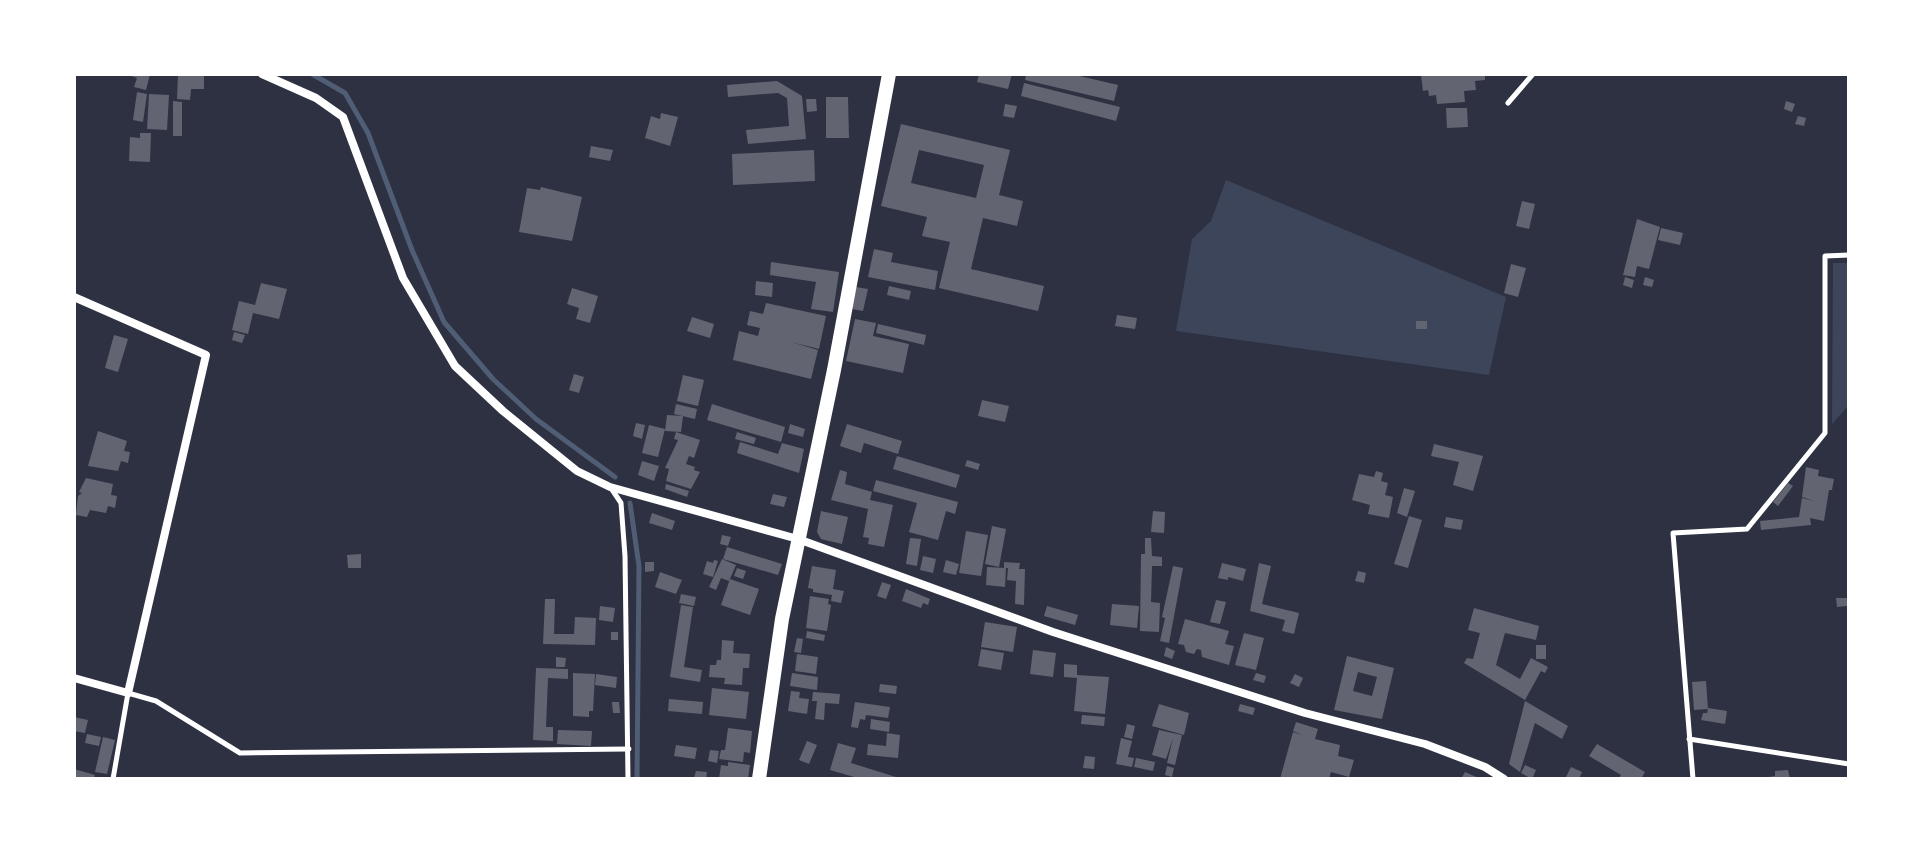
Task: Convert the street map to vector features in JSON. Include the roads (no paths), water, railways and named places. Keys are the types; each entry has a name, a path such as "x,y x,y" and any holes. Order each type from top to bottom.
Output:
{"main road":[{"path":"759,779 782,619 834,370 889,74"}],"street":[{"path":"262,74 316,98 343,117 403,278 455,366 503,411 577,471 613,488 798,539 1053,632 1305,713 1425,744 1485,767 1504,779"},
{"path":"74,297 206,355 128,693 74,678"}],"lane":[{"path":"1508,103 1533,74"},
{"path":"1693,779 1673,533 1747,529 1825,433 1825,256 1849,255"},
{"path":"613,488 621,503 622,516 628,779"},
{"path":"113,779 128,693 156,701 240,753 629,749"},
{"path":"1689,739 1849,764"}],"waterway":[{"path":"312,74 345,93 368,133 412,250 444,322 493,379 536,419 615,477"},
{"path":"630,503 639,566 637,779"}]}
